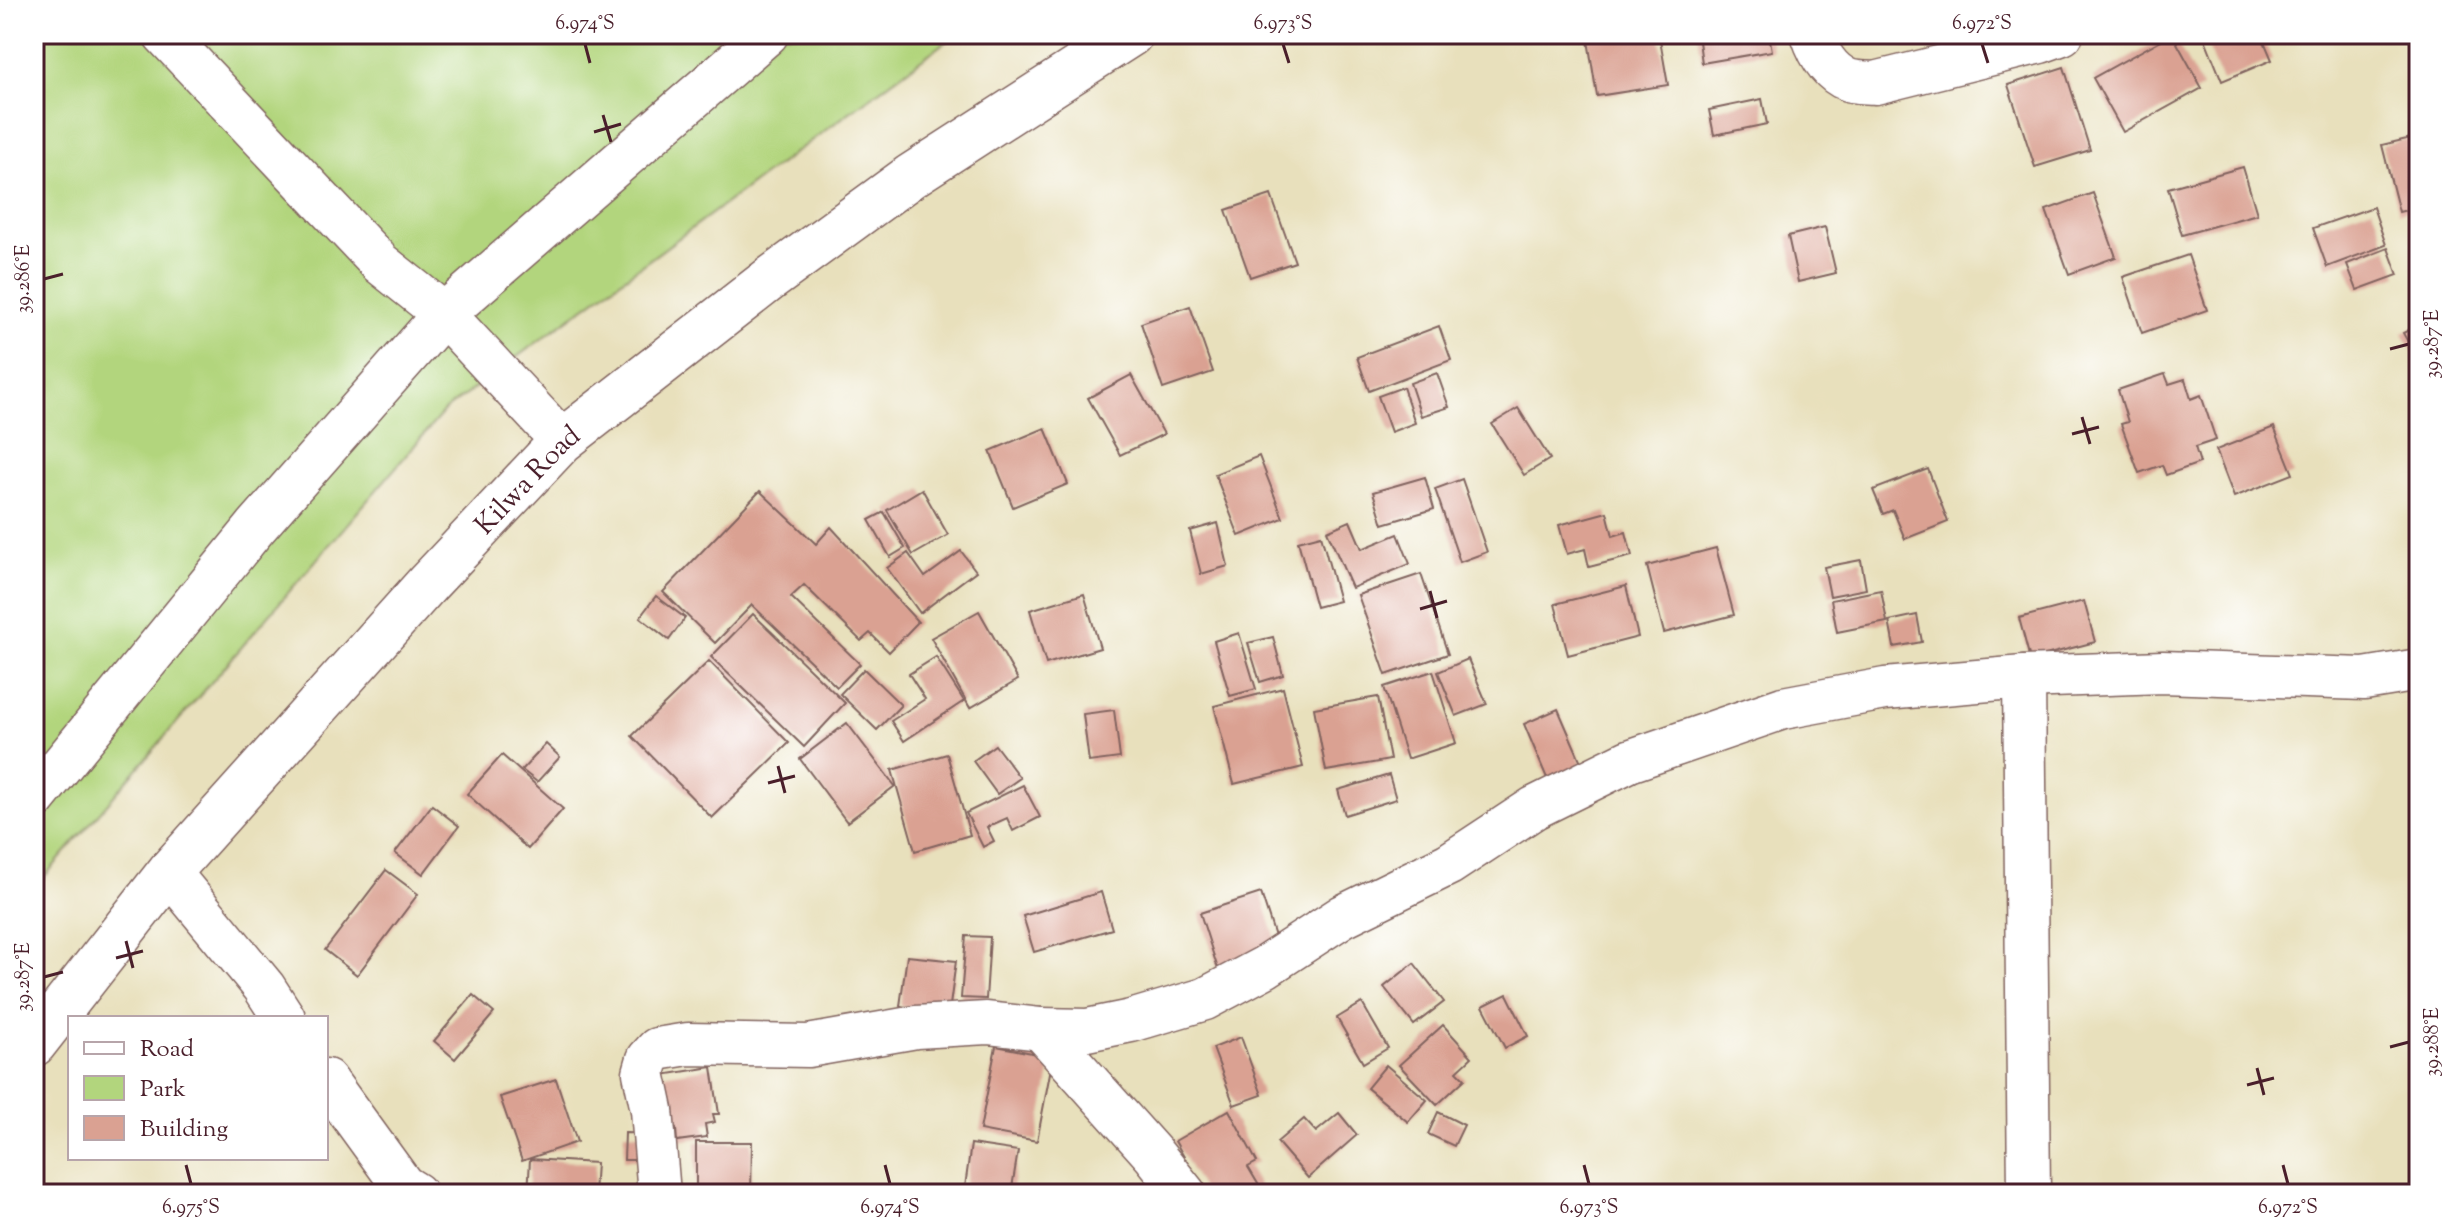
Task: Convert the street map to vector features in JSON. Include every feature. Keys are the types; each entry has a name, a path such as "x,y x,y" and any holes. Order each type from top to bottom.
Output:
{"highway":[{"name":"Kilwa Road","path":"34,1044 169,872 429,582 562,441 758,289 911,176 1131,34"}],"street":[{"path":"164,34 380,263 444,314 562,441"},
{"path":"34,799 256,527 444,314 767,34"},
{"path":"1812,34 1818,53 1834,71 1849,80 1875,83 2062,34"},
{"path":"659,1194 652,1110 644,1073 648,1059 657,1049 688,1044 808,1046 916,1027 987,1023 1087,1030 1131,1021 1205,999 1265,967 1343,916 1449,864 1534,808 1629,761 1783,708 1885,689 2024,677 2163,672 2364,679 2419,670"},
{"path":"2024,677 2029,1194"},
{"path":"169,872 264,987 283,1016"},
{"path":"1041,1029 1135,1133 1185,1194"},
{"path":"328,1083 403,1186 416,1194"}],"green space":[{"path":"34,34 956,34 445,410 34,889"}],"building":[{"path":"1587,34 1659,34 1668,85 1597,96"},
{"path":"1698,34 1769,34 1772,51 1702,63"},
{"path":"2172,34 2202,88 2123,132 2093,78"},
{"path":"2203,34 2261,34 2272,60 2222,81"},
{"path":"2064,67 2090,150 2035,167 2008,85"},
{"path":"1762,99 1767,124 1714,135 1709,110"},
{"path":"2419,136 2419,207 2399,212 2382,145"},
{"path":"2243,167 2257,214 2182,235 2168,188"},
{"path":"2093,193 2116,257 2069,274 2046,210"},
{"path":"1271,195 1295,262 1250,277 1226,210"},
{"path":"2373,207 2386,245 2327,267 2313,228"},
{"path":"1825,227 1836,273 1798,282 1788,236"},
{"path":"2388,248 2398,275 2357,290 2347,264"},
{"path":"2188,255 2207,310 2142,333 2123,277"},
{"path":"1190,306 1213,372 1163,389 1141,323"},
{"path":"2419,325 2419,362 2403,333"},
{"path":"1439,326 1451,360 1369,391 1357,357"},
{"path":"1437,373 1449,407 1421,416 1410,383"},
{"path":"2165,374 2169,384 2185,379 2191,399 2201,395 2216,440 2195,447 2200,463 2166,475 2162,465 2139,473 2121,424 2128,422 2118,390"},
{"path":"1131,375 1164,434 1120,455 1088,398"},
{"path":"1403,387 1415,423 1391,432 1378,396"},
{"path":"1518,408 1550,459 1524,475 1492,424"},
{"path":"2274,427 2293,474 2234,497 2216,450"},
{"path":"1045,428 1068,484 1013,507 990,451"},
{"path":"1259,456 1283,518 1239,536 1215,474"},
{"path":"1928,469 1948,522 1905,539 1893,510 1883,514 1873,490"},
{"path":"1425,477 1434,509 1383,524 1373,492"},
{"path":"1462,479 1487,552 1460,562 1435,489"},
{"path":"922,489 948,535 913,555 887,510"},
{"path":"760,491 816,544 831,527 918,622 889,652 870,633 861,641 804,585 791,597 860,664 837,687 752,605 715,643 663,592"},
{"path":"884,512 905,548 890,557 869,520"},
{"path":"1607,512 1613,536 1626,532 1632,556 1589,567 1585,549 1567,554 1559,525"},
{"path":"1350,521 1362,549 1398,534 1410,564 1352,588 1327,531"},
{"path":"1218,523 1228,566 1201,574 1190,531"},
{"path":"1321,535 1339,601 1316,607 1298,541"},
{"path":"1716,548 1734,615 1664,633 1647,566"},
{"path":"961,551 976,571 920,613 887,568 908,553 925,577"},
{"path":"1861,560 1866,589 1830,596 1824,567"},
{"path":"1421,574 1448,654 1386,675 1358,595"},
{"path":"1626,586 1638,637 1568,655 1555,604"},
{"path":"1881,590 1887,622 1837,632 1831,600"},
{"path":"1084,594 1100,648 1046,664 1030,610"},
{"path":"656,596 685,618 669,640 640,617"},
{"path":"2084,601 2095,642 2030,659 2019,618"},
{"path":"979,611 1018,680 970,708 931,638"},
{"path":"753,614 845,703 804,747 711,657"},
{"path":"1917,615 1922,642 1894,647 1889,621"},
{"path":"1239,633 1256,689 1230,696 1214,641"},
{"path":"1273,637 1283,675 1260,682 1248,643"},
{"path":"936,657 964,701 904,741 891,721 925,699 909,674"},
{"path":"1468,659 1487,704 1456,716 1438,672"},
{"path":"709,661 789,743 712,818 632,736"},
{"path":"864,669 901,705 877,730 840,694"},
{"path":"1433,671 1456,743 1407,759 1384,687"},
{"path":"1283,688 1303,767 1234,784 1214,706"},
{"path":"1378,697 1390,760 1326,771 1314,708"},
{"path":"1558,709 1584,769 1549,783 1524,724"},
{"path":"1114,710 1120,758 1089,762 1083,714"},
{"path":"847,723 895,786 847,822 800,759"},
{"path":"546,744 560,757 537,782 522,770"},
{"path":"995,745 1020,778 997,794 973,761"},
{"path":"947,754 970,835 915,851 892,770"},
{"path":"502,755 563,809 528,849 467,794"},
{"path":"1389,775 1396,799 1345,815 1338,790"},
{"path":"1023,785 1040,817 1013,831 1007,818 987,827 994,841 983,847 966,813"},
{"path":"432,805 459,826 423,874 395,853"},
{"path":"386,870 418,894 357,975 325,950"},
{"path":"1101,892 1112,929 1034,952 1023,916"},
{"path":"1261,893 1279,949 1218,969 1200,913"},
{"path":"966,936 990,937 986,999 961,998"},
{"path":"907,956 956,961 949,1013 900,1006"},
{"path":"1414,963 1444,1002 1414,1025 1384,987"},
{"path":"1507,994 1528,1036 1505,1048 1483,1006"},
{"path":"473,995 494,1013 455,1059 434,1041"},
{"path":"1362,1003 1388,1048 1363,1063 1337,1018"},
{"path":"1443,1025 1472,1057 1457,1071 1465,1079 1437,1105 1399,1065"},
{"path":"1241,1037 1262,1095 1234,1105 1213,1048"},
{"path":"996,1046 1053,1057 1037,1141 980,1130"},
{"path":"1386,1065 1427,1100 1408,1122 1367,1088"},
{"path":"712,1067 719,1114 713,1114 715,1122 705,1124 707,1137 677,1141 676,1129 664,1132 662,1075"},
{"path":"556,1079 577,1142 522,1161 500,1097"},
{"path":"1229,1110 1257,1162 1248,1167 1264,1194 1205,1194 1175,1141"},
{"path":"1438,1112 1464,1125 1454,1146 1428,1134"},
{"path":"1339,1113 1357,1135 1308,1178 1277,1142 1304,1119 1316,1132"},
{"path":"625,1133 649,1134 648,1160 624,1160"},
{"path":"696,1142 752,1142 751,1194 696,1194"},
{"path":"971,1144 1018,1151 1011,1194 964,1194"},
{"path":"530,1159 596,1163 594,1194 528,1194"}]}
